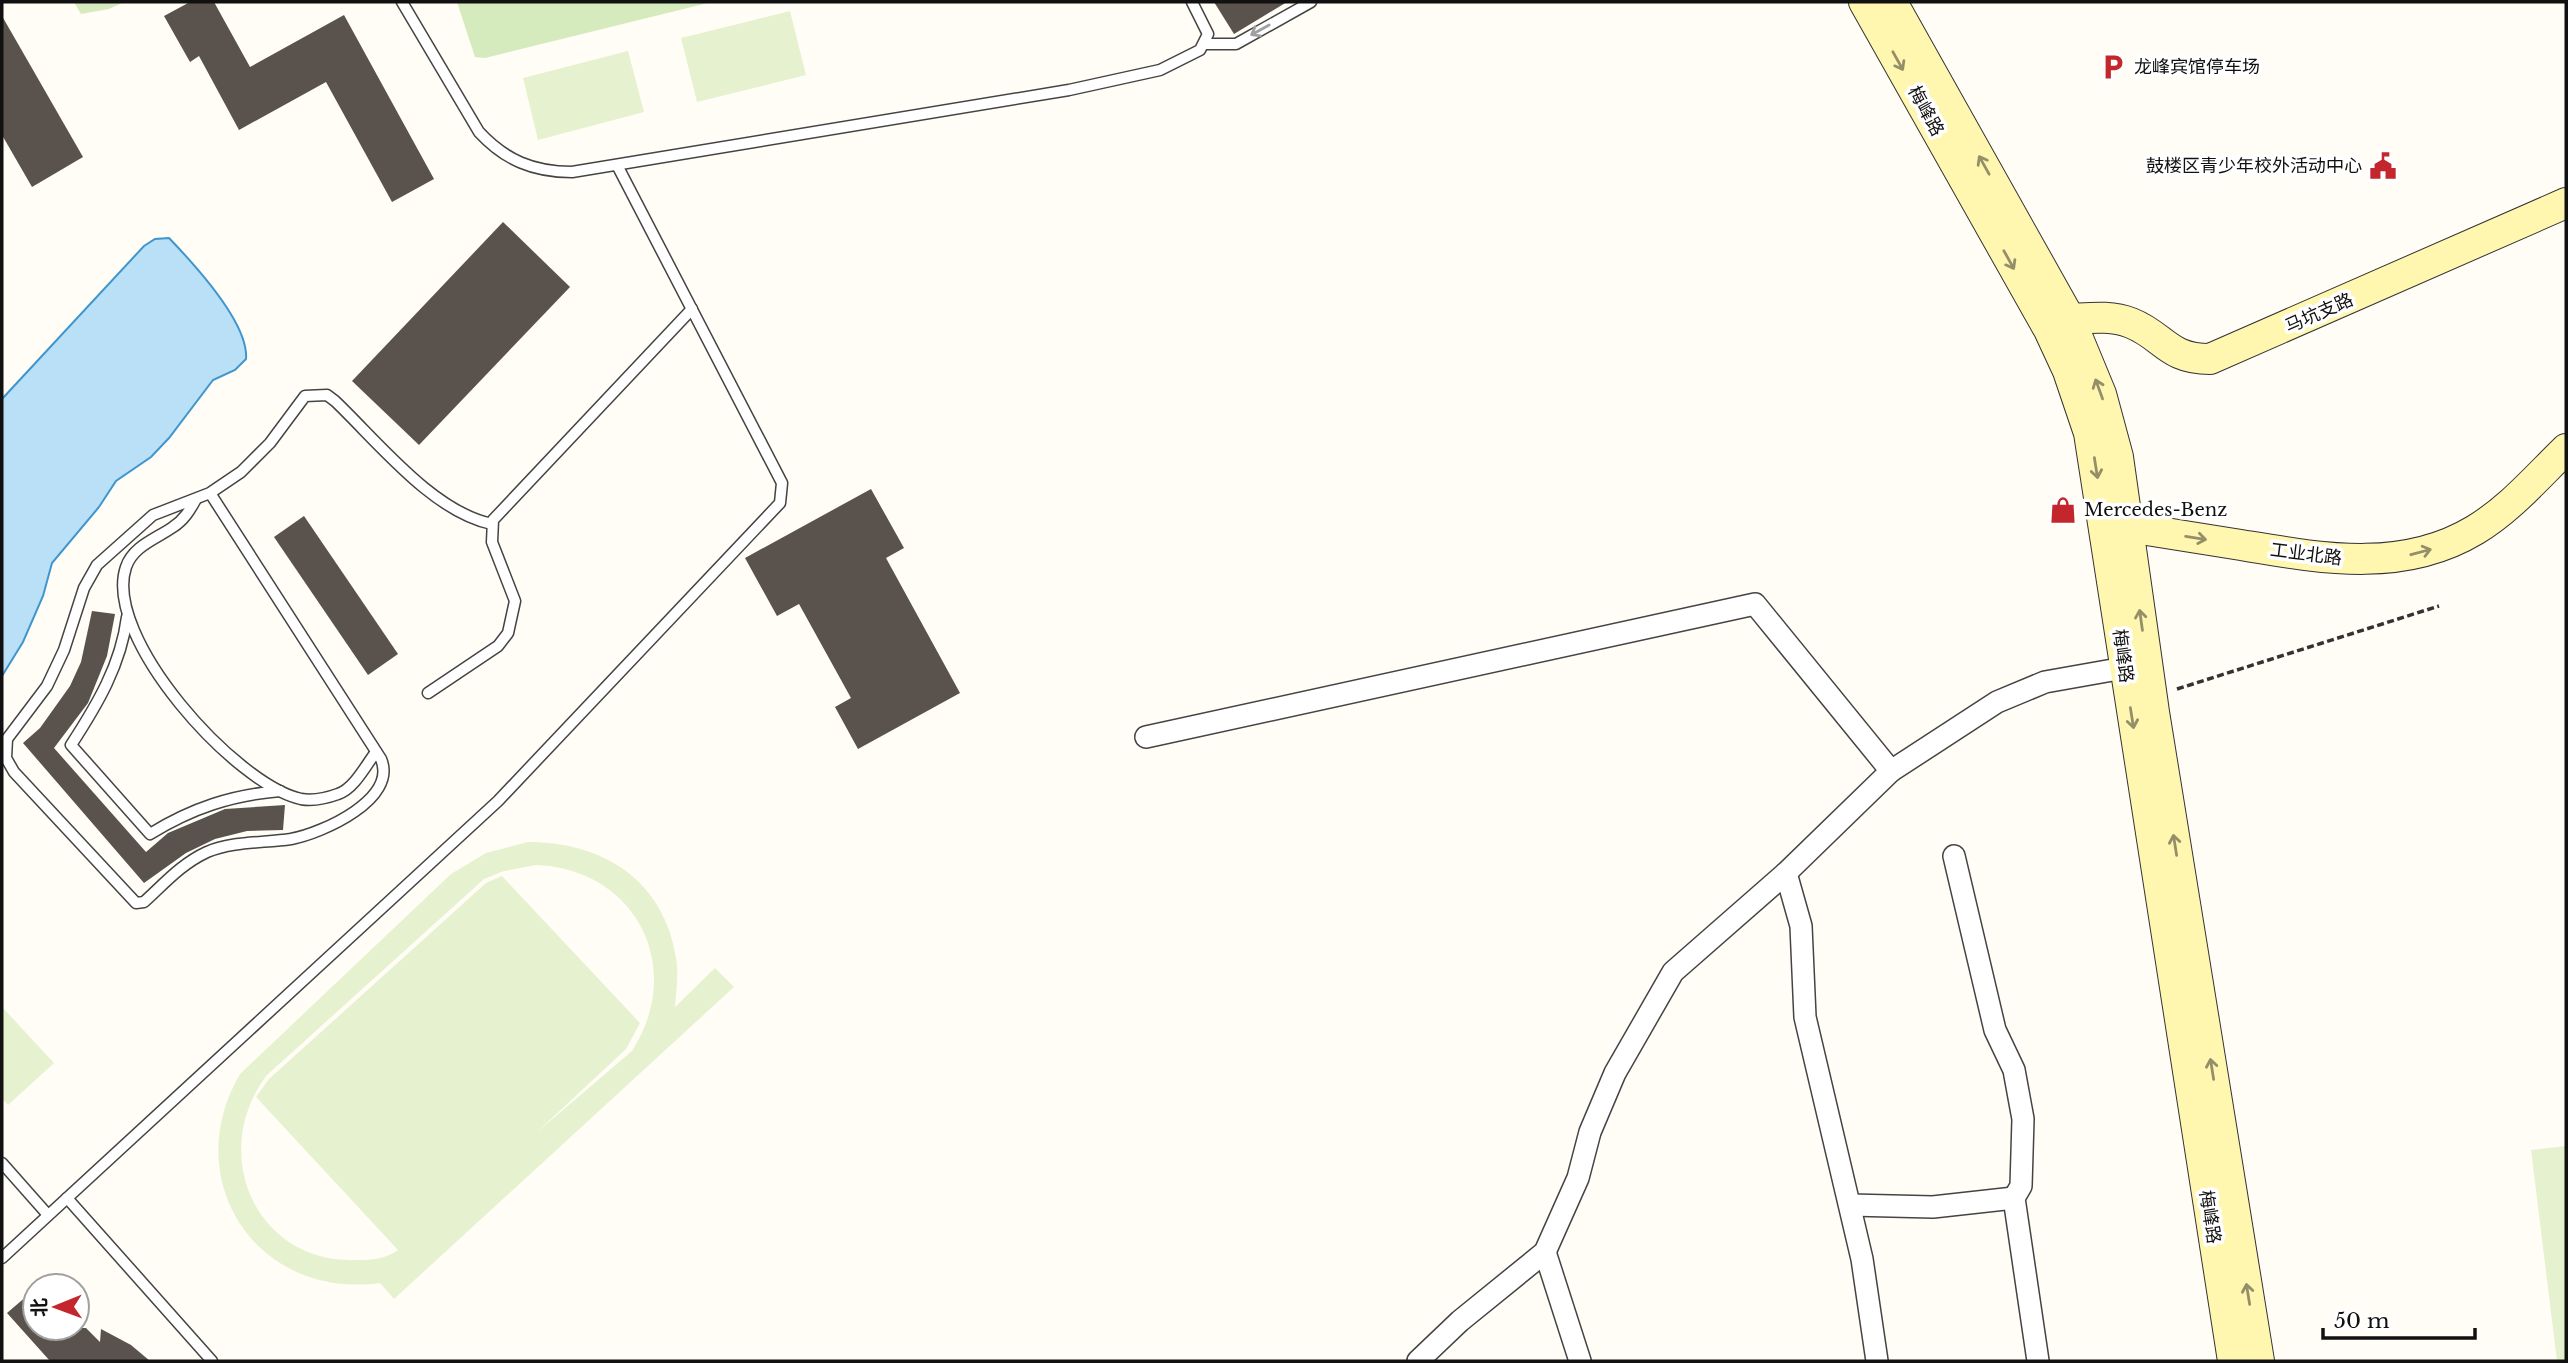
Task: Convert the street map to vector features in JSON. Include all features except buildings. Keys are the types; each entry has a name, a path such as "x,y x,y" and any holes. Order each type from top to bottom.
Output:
{"main road":[{"name":"梅峰路","path":"1864,2 2068,371 2116,525 2154,712 2237,1359"},
{"name":"梅峰路","path":"1892,2 2070,319 2089,360 2112,426 2124,668 2237,1359"},
{"name":"马坑支路","path":"2070,319 2122,321 2144,330 2173,352 2192,359 2210,359 2566,203"},
{"name":"工业北路","path":"2499,514 2566,449"},
{"name":"工业北路","path":"2116,525 2287,552 2370,560 2417,554 2446,545 2566,479"}],"street":[{"path":"1146,737 1755,604 1891,771"},
{"path":"1418,1361 1460,1321 1545,1252 1578,1178 1590,1132 1615,1073 1673,972 1786,873 1891,771 1997,702 2045,682 2124,668"},
{"path":"1954,856 1995,1030 2014,1070 2023,1119 2021,1186 2014,1198 2038,1361"},
{"path":"1786,873 1801,926 1805,1017 1862,1259 1877,1361"},
{"path":"1850,1205 1933,1207 2014,1198"},
{"path":"1545,1252 1580,1361"}],"lane":[{"path":"402,2 479,132 496,150 529,167 545,171 572,172 1069,90 1160,70 1200,50 1206,44 1208,34 1192,2"},
{"path":"1206,44 1236,44 1311,2"},
{"path":"2,1258 498,801 779,503 782,483 617,165"},
{"path":"429,693 498,646 508,633 516,601 492,542 492,524 692,309"},
{"path":"210,493 376,752 386,769 384,782 371,799 327,827 292,838 209,851 185,864 144,902 136,902 14,772 6,758 7,739 47,685 64,650 84,588 97,565 153,515 210,493 241,472 270,443 305,397 327,395 435,496 472,520 492,524"},
{"path":"196,499 181,521 136,550 126,567 123,586 127,616 117,659 106,687 71,745 150,834 178,816 208,804 243,794 280,791"},
{"path":"127,616 166,687 201,729 243,765 280,791 301,799 340,794 349,788 376,752"},
{"path":"2,1163 48,1215"},
{"path":"67,1198 212,1361"}],"path":[{"path":"2168,692 2439,606"}],"green space":[{"path":"74,2 124,2 109,9 81,14"},
{"path":"457,2 712,2 485,58 475,57"},
{"path":"790,11 806,75 697,102 681,38"},
{"path":"628,51 644,112 538,140 523,78"},
{"path":"528,842 581,849 605,858 644,887 658,907 669,931 676,958 675,1007 715,968 734,987 394,1299 380,1283 336,1283 298,1272 265,1252 241,1225 225,1191 218,1154 223,1114 240,1074 451,874 486,853","holes":["536,865 571,871 601,884 625,903 642,928 652,956 654,987 647,1019 632,1051 536,1133 626,1049 640,1023 502,876 486,883 269,1079 256,1097 398,1250 379,1258 358,1260 322,1257 292,1244 268,1224 252,1198 243,1169 242,1137 250,1105 267,1075 484,879 504,871"]},
{"path":"2,1007 54,1063 8,1105 2,1098"},
{"path":"2566,1146 2566,1361 2557,1361 2531,1150"}],"water":[{"path":"169,238 205,278 230,312 245,345 246,359 235,370 213,380 169,438 151,457 116,481 99,507 52,563 43,596 23,642 2,676 2,399 144,246 155,239"}],"place":[{"name":"龙峰宾馆停车场","path":"2113,67"},
{"name":"鼓楼区青少年校外活动中心","path":"2383,166"},
{"name":"Mercedes-Benz","path":"2063,510"}]}
